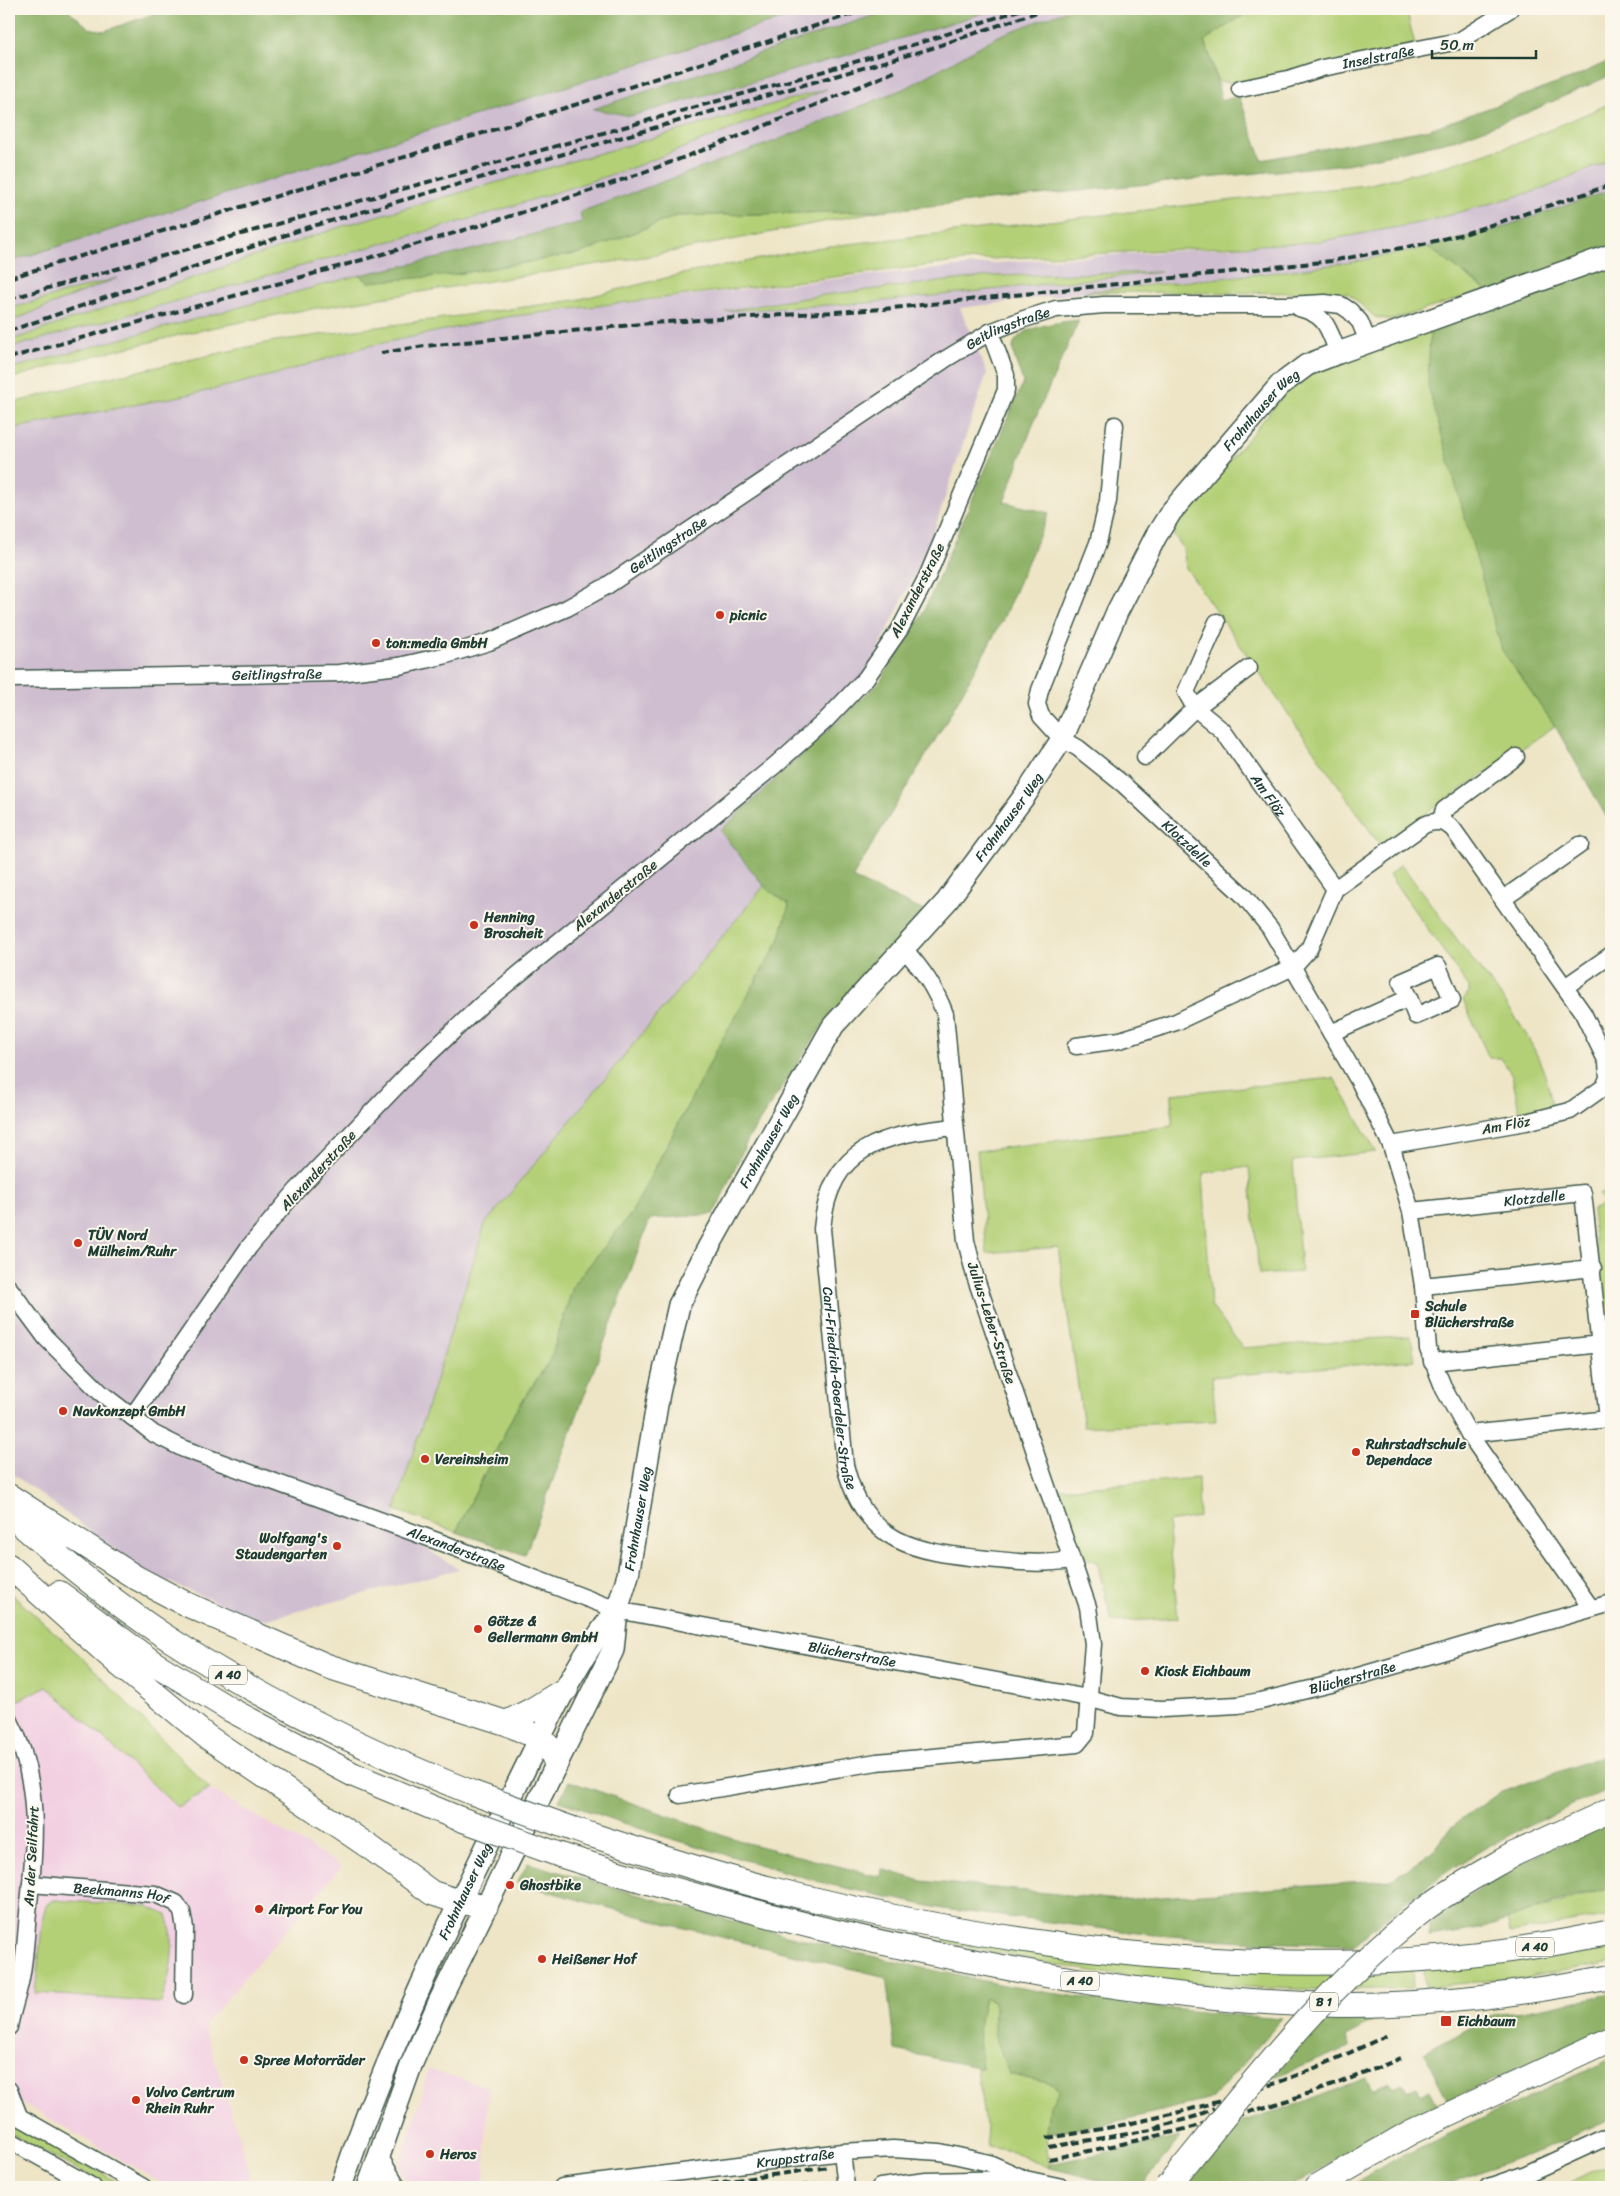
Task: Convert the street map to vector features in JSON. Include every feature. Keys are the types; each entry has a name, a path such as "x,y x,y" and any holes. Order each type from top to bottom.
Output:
{"highway":[{"path":"9,1496 135,1577 186,1604 265,1640 335,1668 506,1723 541,1738 550,1748 556,1763"},
{"name":"A 40","path":"9,1514 65,1563 162,1635 246,1686 364,1748 473,1793 573,1829 770,1888 886,1915 1062,1944 1148,1954 1280,1962 1373,1962 1521,1949 1611,1932"},
{"name":"A 40","path":"9,1554 152,1662 231,1710 354,1775 455,1817 560,1855 661,1887 761,1915 903,1948 1058,1978 1216,1999 1340,2005 1444,2000 1565,1986 1611,1977"},
{"path":"9,1566 120,1666 206,1736 371,1848 432,1893 460,1902 486,1906"},
{"path":"506,1723 532,1710 566,1689"},
{"name":"B 1","path":"1167,2187 1298,2029 1350,1975 1421,1912 1514,1854 1611,1810"},
{"path":"1316,2187 1411,2132 1478,2099 1611,2039"}],"main road":[{"name":"Frohnhauser Weg","path":"368,2187 412,2063 439,2002 613,1650 617,1610 632,1554 659,1393 682,1298 833,1026 957,888 1026,794 1062,739 1117,612 1156,536 1171,512 1280,385 1307,365 1338,352 1611,255"},
{"name":"Frohnhauser Weg","path":"341,2187 406,2015 460,1902 566,1689 596,1636 617,1610"},
{"path":"378,2159 395,2187"}],"street":[{"name":"Inselstraße","path":"1240,89 1322,68 1459,42 1500,12"},
{"name":"Geitlingstraße","path":"9,679 350,673 399,666 443,656 489,642 566,608 605,587 990,332 1056,309 1104,305 1287,305 1326,303 1340,306 1350,311 1360,322 1368,342"},
{"name":"Geitlingstraße","path":"1287,305 1312,311 1324,320 1338,352"},
{"name":"Alexanderstraße","path":"132,1417 249,1247 297,1190 411,1071 481,1005 825,721 866,678 900,629 927,577 1006,390 1006,375 990,332"},
{"path":"1062,739 1041,716 1037,704 1040,690 1098,543 1104,521 1115,425"},
{"path":"1195,708 1186,692 1217,622"},
{"path":"1145,757 1195,708 1249,668"},
{"name":"Am Flöz","path":"1195,708 1223,731 1335,889"},
{"name":"Klotzdelle","path":"1062,739 1078,748 1123,784 1243,895 1270,928 1331,1033 1391,1145 1411,1211 1423,1286 1428,1349 1432,1362 1456,1412 1469,1434 1591,1608"},
{"path":"1076,1046 1120,1040 1176,1022 1293,967 1309,950 1335,889 1424,825 1440,821 1444,810 1516,757"},
{"name":"Am Flöz","path":"1391,1145 1526,1122 1570,1111 1604,1087 1610,1078 1607,1062 1583,1013 1454,829 1440,821"},
{"path":"1503,899 1580,845"},
{"name":"Julius-Leber-Straße","path":"904,949 922,968 936,990 945,1014 966,1241 975,1276 1070,1560 1088,1607 1093,1644 1088,1698"},
{"path":"1564,987 1611,955"},
{"path":"1331,1033 1408,998"},
{"name":"Carl-Friedrich-Goerdeler-Straße","path":"955,1127 915,1131 884,1138 856,1152 837,1178 824,1206 822,1229 845,1465 851,1490 867,1516 896,1539 919,1548 959,1556 1046,1564 1070,1560"},
{"name":"Klotzdelle","path":"1411,1211 1583,1193 1593,1268 1608,1419 1469,1434"},
{"path":"1423,1286 1593,1268"},
{"name":"Alexanderstraße","path":"9,1288 46,1338 101,1393 154,1434 184,1448 437,1541 617,1610"},
{"path":"1432,1362 1601,1344"},
{"name":"Blücherstraße","path":"617,1610 1088,1698 1121,1707 1162,1709 1253,1703 1331,1684 1611,1603"},
{"path":"680,1795 877,1762 1077,1744 1086,1733 1088,1698"},
{"name":"An der Seilfahrt","path":"9,1719 17,1733 28,1768 34,1799 35,1837 21,1978 9,2026"},
{"name":"Beekmanns Hof","path":"31,1884 155,1894 176,1902 182,1912 186,1928 184,1995"},
{"path":"9,2090 14,2114 143,2187"},
{"path":"1488,2187 1526,2174 1611,2135"},
{"path":"9,2140 93,2187"},
{"name":"Kruppstraße","path":"562,2187 842,2152 893,2149 940,2152 989,2163 1025,2179 1062,2187"},
{"path":"842,2152 846,2187"},
{"name":"Kruppstraße","path":"880,2187 926,2181 1025,2179"}],"shaded area":[{"path":"813,9 1070,9 996,37 908,87 775,141 580,212 583,222 439,258 360,275 9,369 9,262"},
{"path":"1611,160 1611,190 1500,228 1428,247 1354,262 1278,272 1152,284 960,308 987,373 930,542 764,886 485,1224 395,1510 396,1530 459,1569 260,1621 144,1571 9,1471 9,429 207,391 277,374 364,347 506,317 861,276 1019,261 1317,242"},
{"path":"47,1686 177,1807 210,1789 342,1866 204,2025 248,2167 251,2187 168,2187 9,2095 9,1705"},
{"path":"428,2069 488,2087 484,2183 416,2187 410,2184 401,2174 399,2167 422,2096"}],"green space":[{"path":"9,9 67,9 89,28 104,31 168,9 813,9 9,262"},
{"path":"893,9 996,9 844,56 631,116 593,109"},
{"path":"1070,9 1253,9 1205,40 1222,101 1239,96 1262,160 1430,129 1570,79 1611,60 1611,75 1529,112 1457,139 1347,164 879,211 677,216 581,253 451,275 368,282 360,275 439,258 582,222 580,212 775,141 908,87 996,37"},
{"path":"1253,9 1406,9 1415,45 1244,83 1218,82 1205,40"},
{"path":"827,89 770,114 629,169 484,215 9,348 9,341 346,225"},
{"path":"1611,103 1611,160 1543,189 1424,222 1317,242 973,260 506,317 364,347 277,374 207,391 9,429 9,404 93,381 275,341 576,300 682,274 822,247 1366,185 1452,164 1524,141"},
{"path":"1611,190 1611,346 1608,347 1611,353 1611,825 1555,726 1502,650 1428,386 1430,327 1486,290 1428,247 1500,228"},
{"path":"879,211 650,256 292,312 196,331 64,363 9,379 9,369 360,275 368,282 451,275 581,253 677,216"},
{"path":"1428,247 1486,290 1392,320 1375,317 1348,293 1084,292 1278,272 1354,262"},
{"path":"1161,272 865,303 725,311 823,295 992,276"},
{"path":"117,278 9,322 9,309"},
{"path":"1079,320 1035,419 1004,502 1049,513 1002,621 946,722 852,878 924,911 826,1020 748,1139 714,1214 650,1219 525,1555 456,1532 515,1412 551,1358 574,1284 631,1214 722,1040 779,941 789,905 764,886 720,831 880,682 922,615 1023,383 1013,352 1015,341 1030,330"},
{"path":"1430,327 1502,650 1555,726 1380,845 1186,568 1183,548 1171,531 1284,395 1316,368"},
{"path":"1401,864 1519,1023 1540,1063 1548,1084 1552,1106 1519,1110 1512,1075 1501,1058 1489,1058 1463,1000 1469,993 1469,987 1389,875"},
{"path":"764,886 789,905 779,941 722,1040 631,1214 574,1284 551,1358 515,1412 456,1532 395,1510 485,1224"},
{"path":"1334,1078 1376,1152 1293,1161 1301,1272 1259,1275 1249,1167 1203,1173 1211,1306 1243,1348 1411,1336 1415,1360 1212,1377 1216,1421 1084,1427 1058,1247 987,1253 977,1151 1172,1126 1172,1094"},
{"path":"1611,1187 1611,1213 1599,1195"},
{"path":"1601,1206 1611,1219 1611,1398 1592,1210"},
{"path":"1198,1478 1199,1517 1168,1522 1178,1618 1112,1622 1097,1562 1082,1556 1058,1489"},
{"path":"9,1592 83,1658 210,1789 177,1807 47,1686 15,1702 9,1692"},
{"path":"1611,1753 1611,1788 1517,1831 1469,1857 1418,1893 1354,1945 1258,1942 1155,1935 943,1909 827,1884 662,1836 559,1801 569,1781 747,1843 881,1877 882,1869 921,1881 1120,1900 1391,1880 1432,1852 1451,1827 1499,1793"},
{"path":"1611,1822 1611,1888 1559,1901 1479,1929 1429,1937 1429,1924 1477,1890 1527,1860"},
{"path":"528,1863 750,1926 974,1979 1050,1993 1127,2004 1282,2019 1212,2099 1105,2124 1046,2133 1049,2106 1059,2091 1056,2085 1009,2074 994,2033 994,2001 985,1997 978,2030 982,2068 895,2050 886,1977 672,1925 517,1883"},
{"path":"1611,1888 1611,1916 1510,1933 1507,1918"},
{"path":"54,1900 147,1906 167,1915 172,1937 172,1959 161,2003 35,1993 43,1916 46,1905"},
{"path":"945,1937 1412,1970 1413,1988 1259,1988 1143,1978 1065,1966 945,1942"},
{"path":"1611,1943 1611,1962 1528,1977 1425,1987 1424,1969"},
{"path":"1611,1994 1611,2026 1448,2101 1424,2053 1497,2013 1527,2011"},
{"path":"985,1997 995,2002 993,2016 1009,2074 1056,2085 1059,2091 1050,2109 1048,2119 1046,2138 1050,2168 1012,2151 988,2147 977,2068 982,2068 978,2030"},
{"path":"1324,2019 1380,2019 1345,2036 1350,2047 1270,2079"},
{"path":"1611,2059 1611,2119 1557,2143 1440,2187 1348,2187 1393,2160"},
{"path":"1366,2078 1372,2090 1390,2081 1393,2086 1402,2082 1407,2091 1417,2087 1421,2095 1430,2090 1438,2106 1390,2130 1289,2187 1180,2187 1233,2124 1302,2103"},
{"path":"9,2120 126,2187 111,2187 9,2133"},
{"path":"1181,2137 1140,2187 1127,2187 1050,2168 1050,2164"},
{"path":"1611,2164 1611,2187 1560,2187"}],"sand":[{"path":"1603,1300 1611,1308 1609,1333 1605,1330 1599,1301"}],"railway":[{"path":"9,278 581,103 867,9"},
{"path":"9,299 814,74 929,40 1022,9"},
{"path":"9,331 306,228 929,49 1046,9"},
{"path":"9,358 359,261 568,198 693,154 896,71"},
{"path":"381,353 425,346 651,323 884,309 1331,261 1423,244 1467,233 1611,185"},
{"path":"1047,2138 1148,2120 1222,2101 1301,2074 1390,2034"},
{"path":"1049,2159 1139,2140 1228,2118 1315,2091 1401,2058"},
{"path":"1155,2128 1197,2116 1214,2108"},
{"path":"1049,2147 1163,2128"},
{"path":"687,2187 829,2167"},
{"path":"779,2187 828,2184"}],"place":[{"name":"picnic","path":"720,615"},
{"name":"ton:media GmbH","path":"376,643"},
{"name":"Henning Broscheit","path":"474,925"},
{"name":"TÜV Nord Mülheim/Ruhr","path":"78,1243"},
{"name":"Schule Blücherstraße","path":"1415,1314"},
{"name":"Navkonzept GmbH","path":"63,1411"},
{"name":"Ruhrstadtschule Dependace","path":"1356,1452"},
{"name":"Vereinsheim","path":"425,1459"},
{"name":"Wolfgang's Staudengarten","path":"337,1546"},
{"name":"Götze & Gellermann GmbH","path":"478,1629"},
{"name":"Kiosk Eichbaum","path":"1145,1671"},
{"name":"Ghostbike","path":"510,1885"},
{"name":"Airport For You","path":"259,1909"},
{"name":"Heißener Hof","path":"542,1959"},
{"name":"Eichbaum","path":"1446,2021"},
{"name":"Spree Motorräder","path":"244,2060"},
{"name":"Volvo Centrum Rhein Ruhr","path":"136,2100"},
{"name":"Heros","path":"430,2154"}]}
